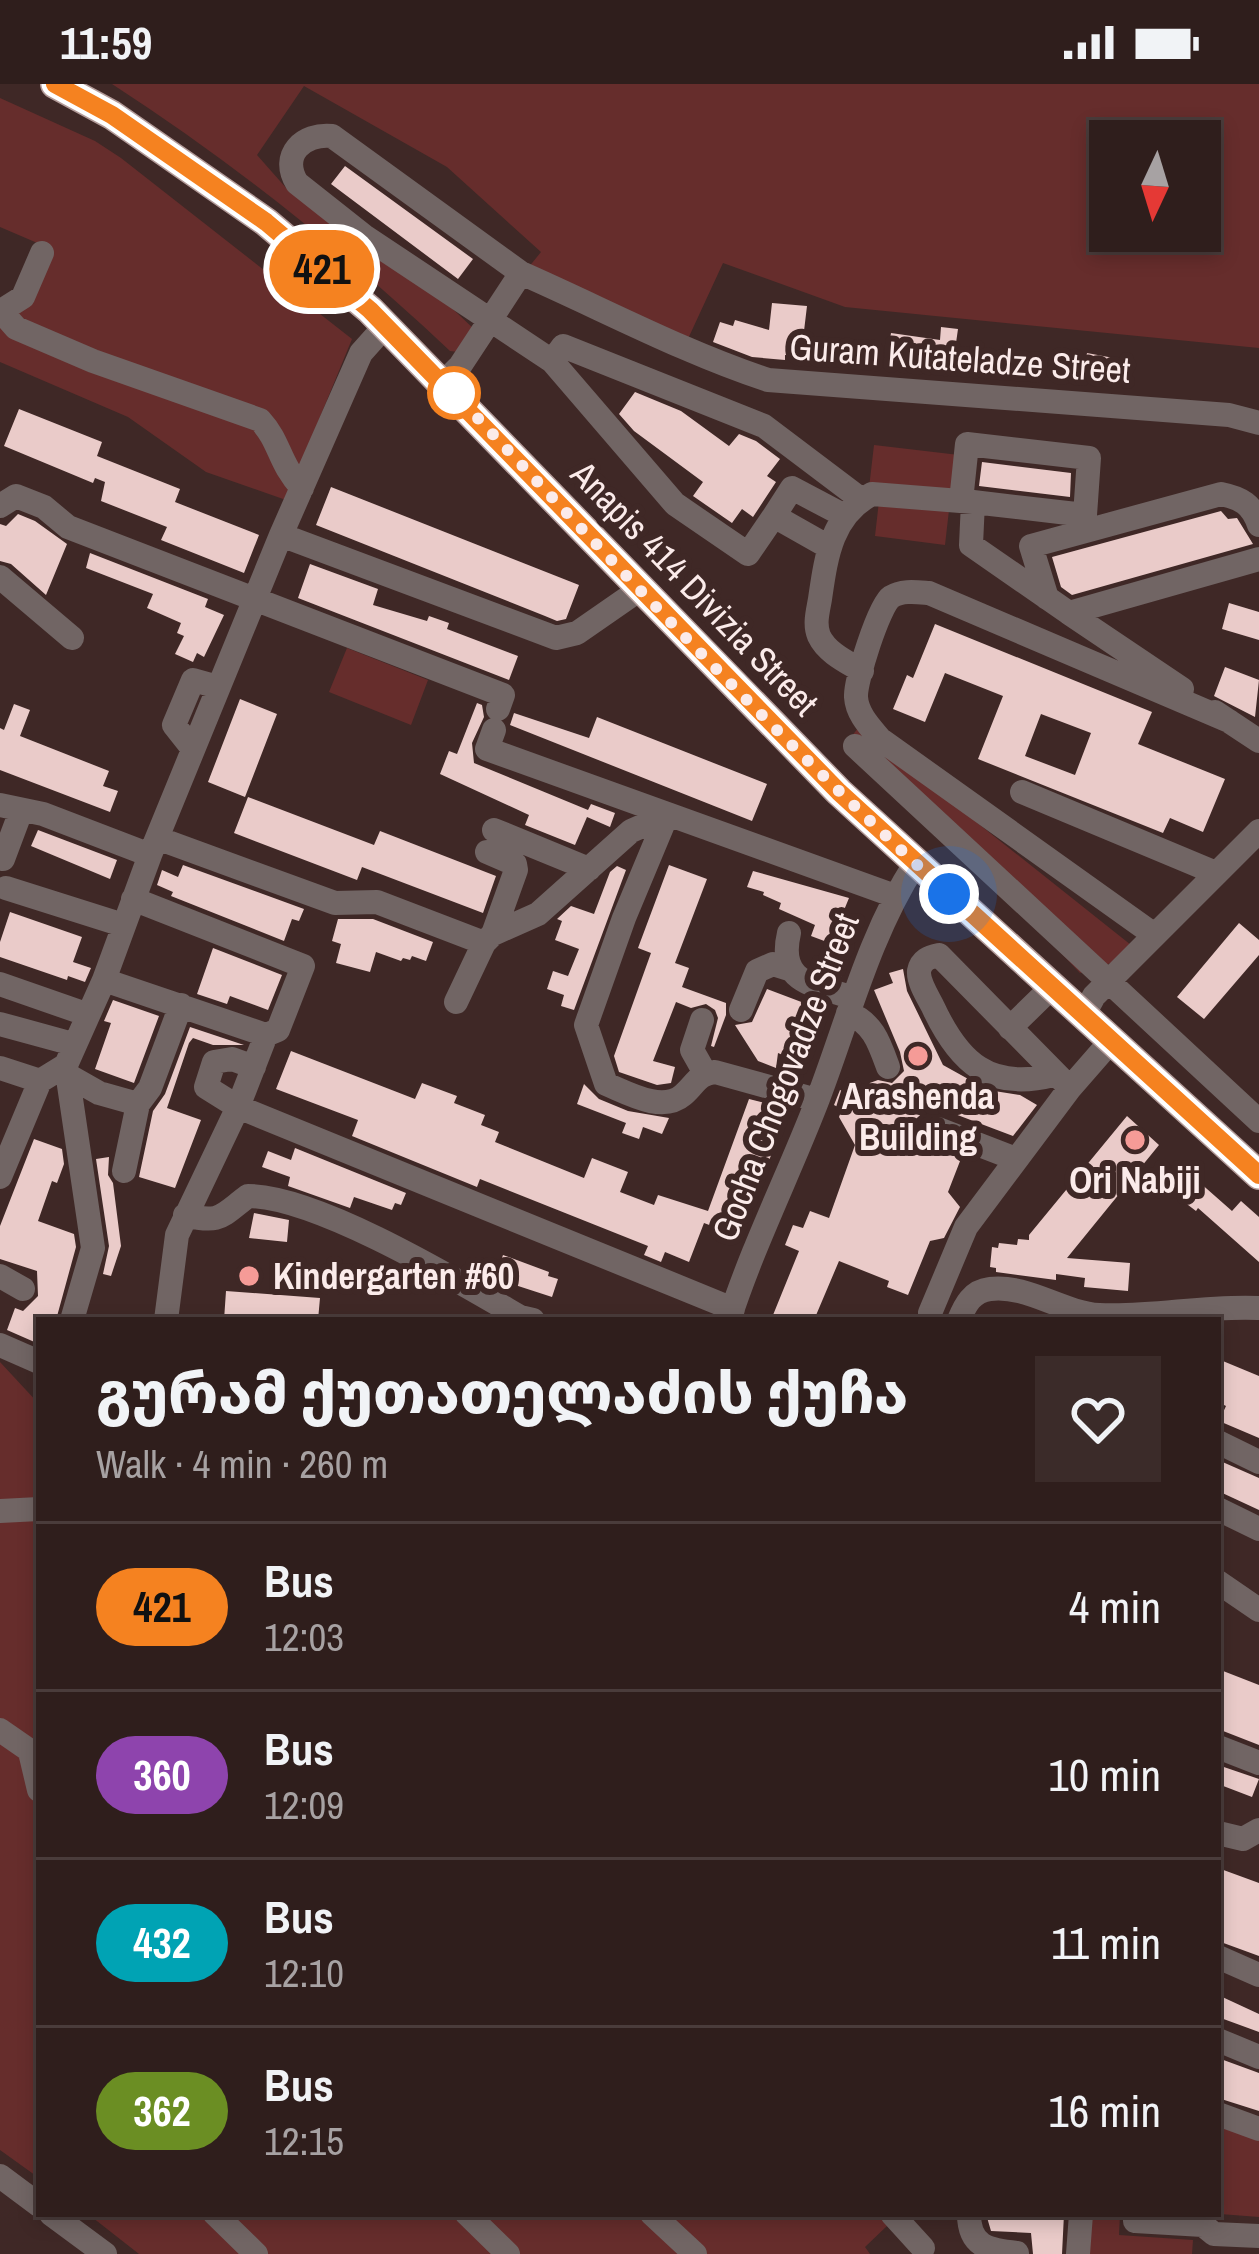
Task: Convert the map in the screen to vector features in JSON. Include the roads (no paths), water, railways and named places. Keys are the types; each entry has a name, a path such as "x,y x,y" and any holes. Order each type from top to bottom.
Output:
{"main road":[{"name":"Anapis 414 Divizia Street","path":"55,84 112,115 266,222 386,325 639,590 915,863 1259,1175"}],"street":[{"name":"Guram Kutateladze Street","path":"492,320 364,236 297,183 290,172 291,158 302,142 316,134 332,136 521,274 712,361 768,380 1229,415 1259,423"},
{"path":"42,253 23,297 1,310 16,328 93,361 260,419 272,433 278,459 302,488"},
{"path":"444,382 521,274"},
{"path":"492,320 552,362 675,504 748,554 792,488 854,508"},
{"path":"73,1317 93,1247 69,1062 281,535 362,352 386,325"},
{"path":"552,362 563,346 764,427 854,508"},
{"path":"56,364 93,361"},
{"path":"862,671 833,653 816,625 827,546 854,508 872,494 967,502 1085,515 1089,458 967,444 967,502 971,544 1259,741"},
{"path":"1047,598 1031,546 1220,494 1239,498 1254,510 1259,525"},
{"path":"0,506 16,496 44,507 68,527 503,695 487,749 895,896"},
{"path":"774,517 827,546"},
{"path":"281,535 556,638 577,633 639,590"},
{"path":"1069,613 1259,560"},
{"path":"0,577 72,638"},
{"path":"1153,934 880,739 862,716 856,696 880,611 888,598 906,592 928,593 1229,721"},
{"path":"855,746 1259,1121"},
{"path":"1022,792 1216,873"},
{"path":"3,859 11,808 154,846 335,903 377,902 489,938"},
{"path":"456,1002 478,948 489,938 538,914 631,831 667,815"},
{"path":"667,815 586,1025 606,1084 647,1100 671,1102 705,1072"},
{"path":"1083,1016 1153,934 1259,831"},
{"path":"489,938 516,870 490,841 589,869"},
{"name":"Gocha Chogovadze Street","path":"731,1315 818,1100 850,1006 895,896 915,863"},
{"path":"6,888 123,925"},
{"path":"104,980 266,1035 278,1030 304,966 133,899"},
{"path":"789,933 785,948 789,970"},
{"path":"940,955 1061,1081 1022,1083 973,1063 945,1033 919,976 920,966 928,957 940,955"},
{"path":"742,1010 757,971 773,964 789,970 850,1006 876,1034 888,1066"},
{"path":"0,984 86,1014"},
{"path":"1010,1028 1052,986"},
{"path":"124,1171 138,1104 150,1088 182,1004"},
{"path":"702,1020 692,1050 705,1072"},
{"path":"0,1024 69,1062 99,1093 138,1104"},
{"path":"166,1317 170,1274 185,1215 238,1107 266,1035"},
{"path":"930,1313 966,1226 1016,1160 1061,1081 1111,1041"},
{"path":"254,1067 232,1059 214,1062 206,1087 238,1107 731,1315"},
{"path":"0,1177 5,1143 40,1081 69,1062"},
{"path":"0,1067 40,1081"},
{"path":"705,1072 756,1080 818,1100"},
{"path":"938,1129 1016,1160"},
{"path":"185,1215 209,1221 224,1216 248,1196 266,1196 418,1259 520,1317"},
{"path":"0,1276 23,1289"},
{"path":"960,1317 966,1303 983,1289 1002,1288 1093,1317"},
{"path":"1106,1317 1217,1306 1259,1308"},
{"path":"0,1345 36,1361"},
{"path":"1221,1443 1259,1462"},
{"path":"0,1511 36,1509"},
{"path":"1221,1510 1259,1529"},
{"path":"1221,1584 1259,1610"},
{"path":"0,1730 34,1754"},
{"path":"1221,1749 1259,1763"},
{"path":"1221,1834 1243,1839 1259,1830"},
{"path":"1221,1959 1259,1975"},
{"path":"1221,2041 1259,2057"},
{"path":"1221,2115 1259,2129"},
{"path":"0,2176 36,2203"},
{"path":"55,2217 105,2254"},
{"path":"218,2217 256,2254"},
{"path":"470,2217 508,2254"},
{"path":"655,2217 695,2254"},
{"path":"895,2217 923,2248"},
{"path":"970,2217 969,2230 978,2244 989,2251 1017,2253"},
{"path":"1078,2254 1081,2217"},
{"path":"1136,2217 1135,2221 1259,2236"}],"place":[{"name":"Arashenda Building","path":"918,1056"},
{"name":"Ori Nabiji","path":"1135,1140"},
{"name":"Kindergarten #60","path":"249,1276"}]}
